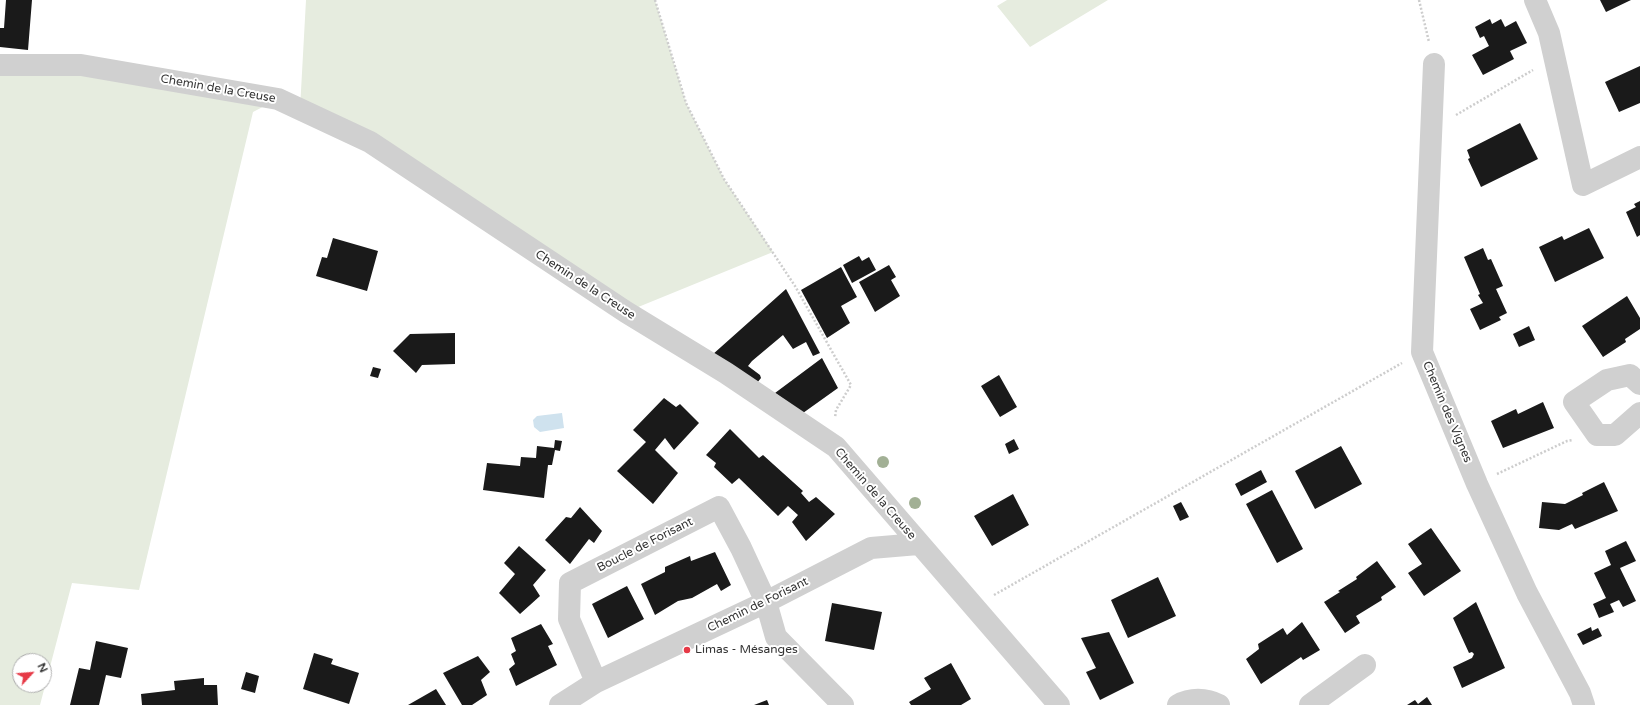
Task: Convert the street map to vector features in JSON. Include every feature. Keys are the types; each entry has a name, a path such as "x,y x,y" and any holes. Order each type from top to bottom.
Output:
{"street":[{"path":"1534,0 1549,33 1583,185 1640,157"},
{"name":"Chemin des Vignes","path":"1434,64 1433,119 1427,215 1422,352 1477,484 1527,593 1580,693 1584,705"},
{"name":"Chemin de la Creuse","path":"0,65 80,65 278,99 370,142 626,312 726,373 836,447 918,544 1059,705"},
{"path":"1640,384 1630,375 1607,380 1574,402 1597,435 1615,435 1640,413"},
{"name":"Boucle de Forisant","path":"596,682 569,619 570,583 719,507 741,548 766,602"},
{"name":"Chemin de Forisant","path":"560,705 596,682 766,602 871,548 918,544"},
{"path":"766,602 776,636 842,705"},
{"path":"1310,705 1365,665"},
{"path":"1178,705 1186,700 1210,700 1218,705"}],"path":[{"path":"655,0 686,103 724,179 795,286 851,385 836,410 832,433 836,447"},
{"path":"1419,0 1434,64"},
{"path":"1433,119 1454,115 1554,58"},
{"path":"973,607 1422,352"},
{"path":"1477,484 1566,441 1597,435"}],"shaded area":[{"path":"306,0 655,0 686,103 724,179 773,252 626,312 300,109"},
{"path":"1007,0 1108,0 1030,47 997,6"},
{"path":"0,65 278,99 253,112 139,590 72,583 52,659 52,653 12,653 12,693 43,693 40,705 0,705"}],"water":[{"path":"562,413 564,428 540,432 534,427 533,420 537,416"}],"building":[{"path":"6,0 32,0 28,50 0,47 0,28 4,28"},
{"path":"1600,0 1631,0 1606,12"},
{"path":"1490,19 1492,24 1501,19 1505,27 1516,21 1527,43 1510,51 1514,59 1483,75 1472,55 1489,46 1484,36 1480,38 1475,27"},
{"path":"1640,66 1640,103 1619,112 1605,82"},
{"path":"1520,123 1538,159 1481,187 1468,159 1470,158 1467,150"},
{"path":"1640,201 1640,235 1637,237 1626,212 1636,207 1634,204"},
{"path":"1589,228 1604,258 1555,282 1539,247 1562,236 1564,240"},
{"path":"333,238 378,251 367,291 316,276 322,257 327,258"},
{"path":"1483,248 1488,260 1491,259 1503,286 1496,289 1507,313 1499,317 1501,320 1480,330 1470,309 1483,303 1478,295 1480,294 1464,257"},
{"path":"859,256 862,261 869,257 876,270 852,283 843,265"},
{"path":"889,265 896,277 891,280 900,296 875,312 859,282"},
{"path":"841,267 857,297 841,306 850,323 827,338 801,290"},
{"path":"786,289 820,353 813,356 806,342 793,349 783,335 748,366 760,375 761,378 757,383 712,355"},
{"path":"1627,296 1640,318 1640,329 1625,339 1626,342 1603,357 1582,326"},
{"path":"1529,326 1535,340 1519,347 1513,334"},
{"path":"455,333 455,364 422,365 416,373 393,351 410,334"},
{"path":"822,358 838,388 803,413 775,393"},
{"path":"373,367 381,369 378,378 370,376"},
{"path":"999,375 1017,407 1000,417 981,386"},
{"path":"664,398 676,407 680,404 699,423 674,450 665,438 655,450 678,473 653,504 617,471 646,442 633,430"},
{"path":"1543,402 1554,428 1503,448 1491,421 1516,409 1518,414"},
{"path":"730,429 759,458 763,455 803,491 801,493 809,502 816,497 835,514 806,541 792,522 798,515 788,506 778,516 739,478 732,484 714,467 716,463 706,455"},
{"path":"1014,439 1019,449 1009,454 1005,444"},
{"path":"555,440 562,441 560,451 555,450 552,465 548,465 544,498 483,490 487,463 520,466 521,457 536,458 537,446 554,448"},
{"path":"1341,446 1362,484 1315,509 1295,471"},
{"path":"1261,470 1267,482 1241,496 1235,484"},
{"path":"1604,482 1618,511 1575,529 1572,524 1559,530 1539,528 1542,502 1565,504 1583,495 1582,493"},
{"path":"1272,490 1303,549 1277,563 1246,504"},
{"path":"1013,494 1029,525 992,546 974,516"},
{"path":"1181,502 1189,517 1180,521 1173,506"},
{"path":"580,507 602,531 594,543 589,539 570,564 545,540 566,517 571,518"},
{"path":"1431,528 1461,571 1424,596 1408,573 1422,564 1408,544"},
{"path":"1626,541 1636,561 1620,568 1636,601 1623,607 1619,600 1610,604 1614,612 1599,618 1593,604 1606,598 1594,573 1611,565 1605,551"},
{"path":"519,546 546,570 533,585 540,596 520,614 499,593 515,574 504,563"},
{"path":"715,552 731,585 721,591 717,584 692,598 678,601 655,615 641,584 665,572 665,567 690,556 691,561"},
{"path":"1377,561 1396,587 1381,597 1382,600 1356,616 1360,623 1345,633 1324,602 1357,579 1356,577"},
{"path":"1158,577 1176,616 1128,638 1111,600"},
{"path":"627,586 644,619 608,638 592,604"},
{"path":"1476,602 1505,668 1462,688 1453,667 1472,658 1474,654 1472,652 1469,653 1453,618"},
{"path":"832,603 882,612 874,650 825,641"},
{"path":"1302,622 1320,650 1303,660 1301,657 1261,684 1246,659 1259,649 1258,644 1283,628 1287,635"},
{"path":"541,624 553,644 548,646 557,665 516,686 509,669 515,664 511,654 516,651 511,638"},
{"path":"1591,627 1592,631 1598,628 1602,636 1583,645 1577,634"},
{"path":"1109,632 1134,683 1100,700 1086,672 1096,668 1081,638"},
{"path":"96,641 128,648 121,678 106,675 99,705 70,705 79,668 90,670"},
{"path":"314,653 333,659 331,664 359,673 349,704 303,689"},
{"path":"478,656 490,672 481,680 487,695 472,705 462,705 443,673"},
{"path":"951,663 971,699 961,705 911,705 909,702 931,689 924,678"},
{"path":"246,672 259,676 255,693 241,689"},
{"path":"204,678 204,685 217,685 218,705 142,705 141,694 175,690 174,681"},
{"path":"436,689 446,705 408,705"},
{"path":"1427,697 1432,705 1407,705 1415,700 1418,704"},
{"path":"767,700 769,705 754,705"}],"place":[{"name":"Limas - Mésanges","path":"687,650"}]}
